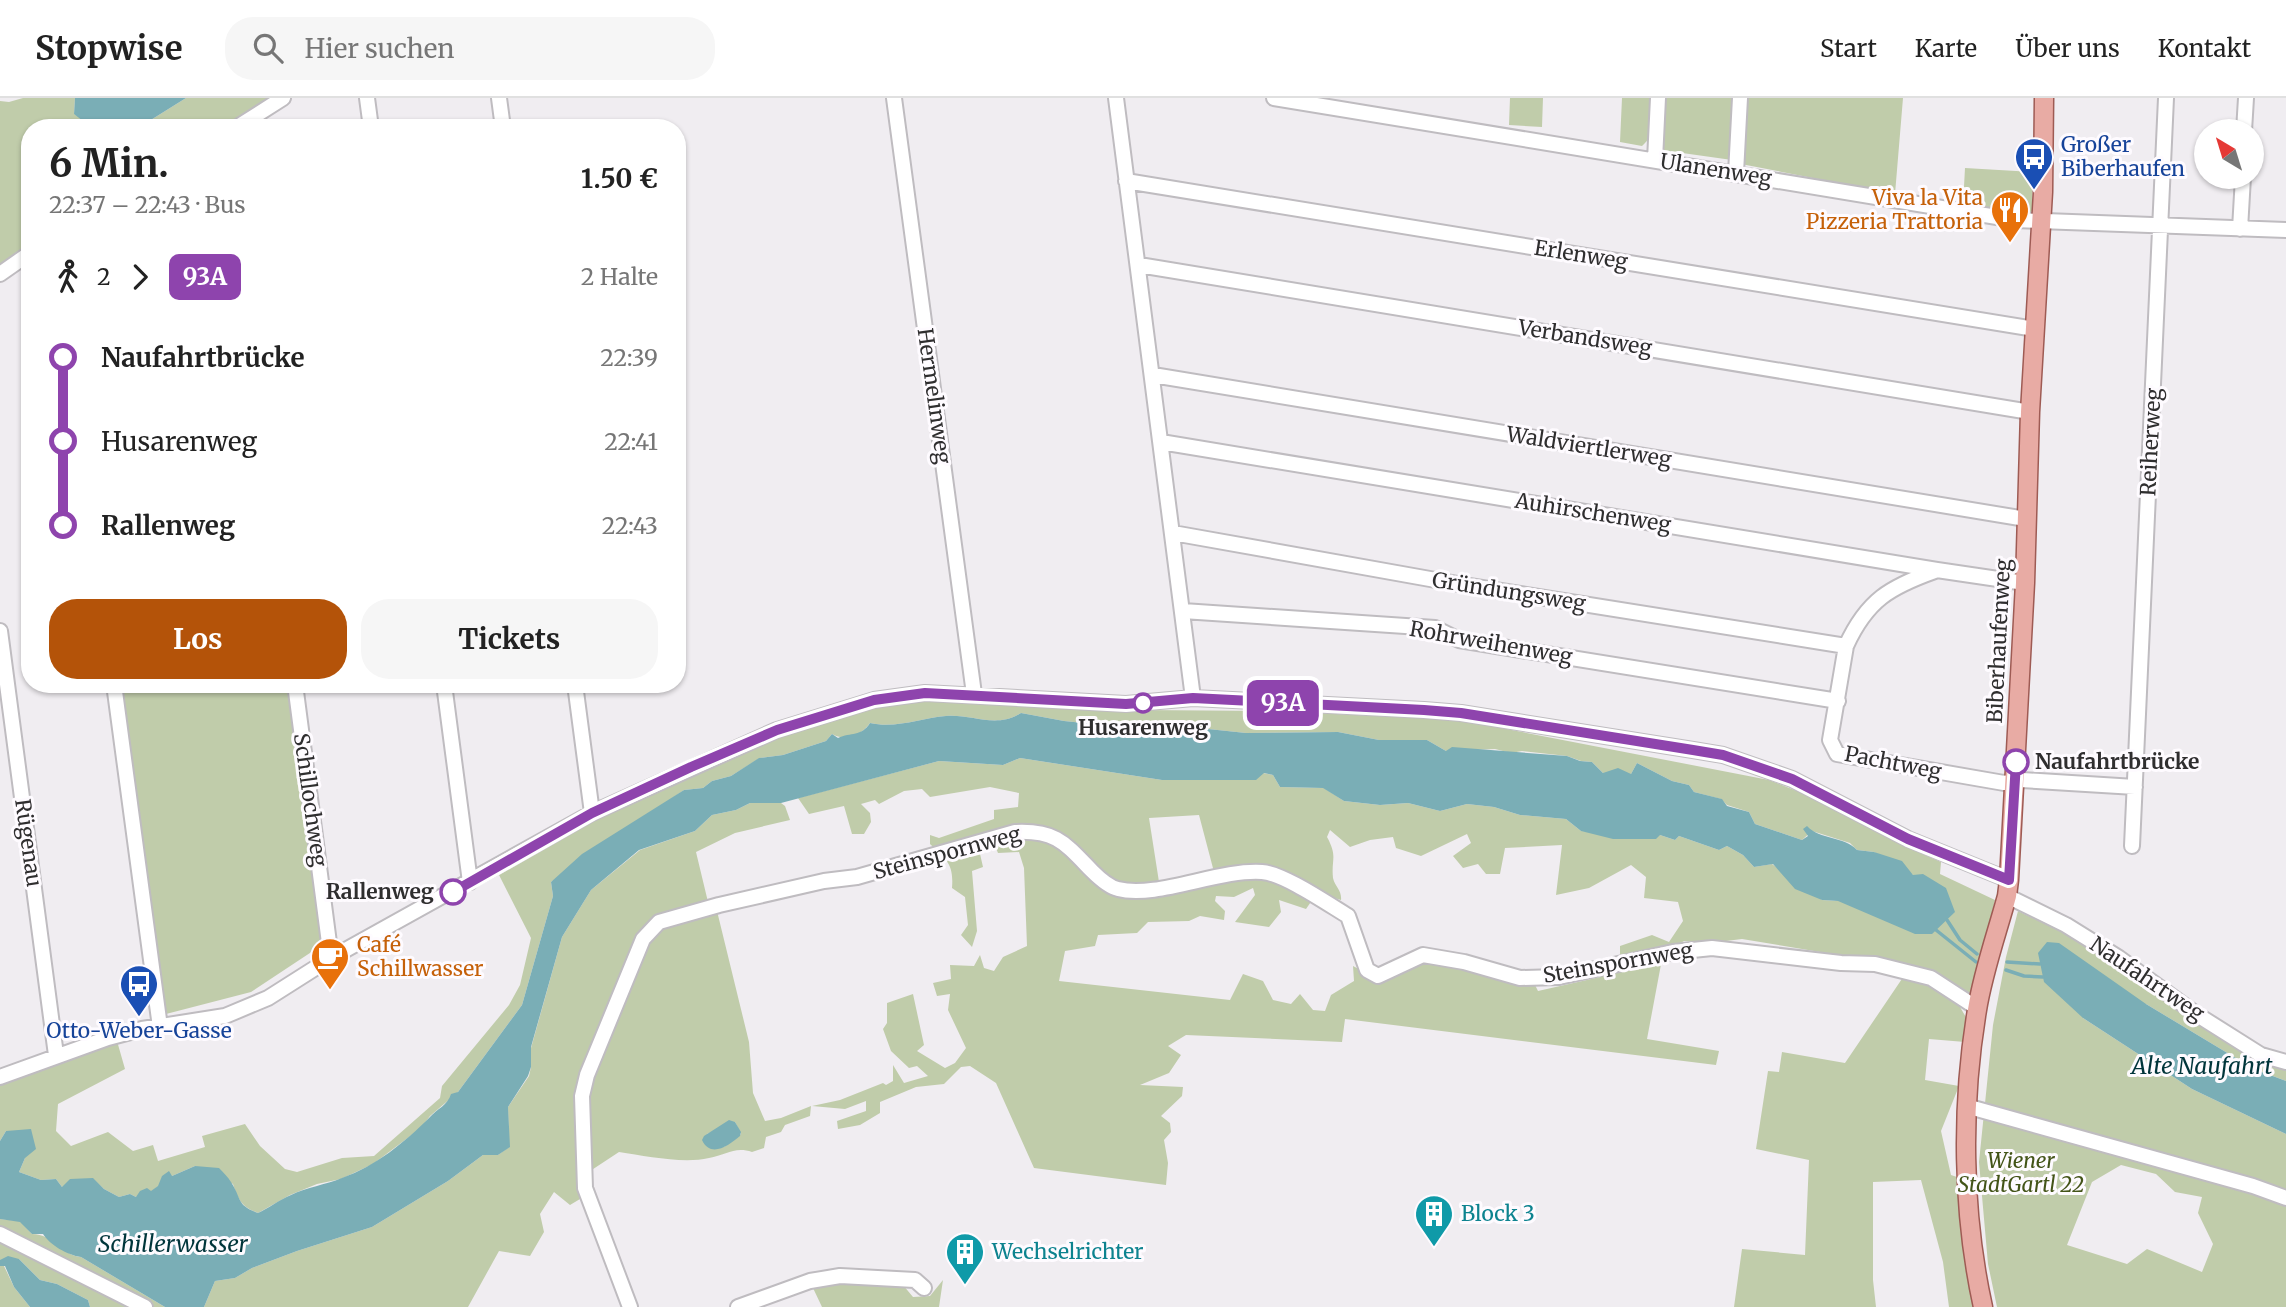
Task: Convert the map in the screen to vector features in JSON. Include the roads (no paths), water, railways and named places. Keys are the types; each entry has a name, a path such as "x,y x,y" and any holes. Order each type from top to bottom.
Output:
{"main road":[{"name":"Biberhaufenweg","path":"1983,1307 1966,1170 1966,1106 1977,1009 2008,888 2025,583 2030,412 2042,220 2044,98"}],"street":[{"path":"250,119 283,98"},
{"path":"367,98 370,119"},
{"path":"499,98 502,119"},
{"name":"Hermelinweg","path":"894,98 974,694"},
{"path":"1116,98 1174,533 1193,698"},
{"name":"Ulanenweg","path":"1274,98 2015,220 2286,230"},
{"path":"1654,160 1658,98"},
{"path":"1736,173 1740,98"},
{"name":"Reiherweg","path":"2132,846 2166,98"},
{"path":"2245,119 2246,98"},
{"name":"Erlenweg","path":"1126,181 2035,329"},
{"path":"2240,229 2242,189"},
{"path":"0,274 21,259"},
{"name":"Verbandsweg","path":"1139,265 2030,412"},
{"name":"Waldviertlerweg","path":"1153,375 2026,519"},
{"name":"Auhirschenweg","path":"1161,442 2025,583"},
{"name":"Gründungsweg","path":"1174,533 1458,584 1846,646"},
{"name":"Pachtweg","path":"1937,570 1893,588 1862,616 1846,646 1830,740 1832,748 1840,755 2000,782 2014,782"},
{"name":"Rohrweihenweg","path":"1183,611 1435,628 1459,640 1838,701"},
{"name":"Rügenau","path":"0,631 56,1055"},
{"path":"115,693 160,1027"},
{"name":"Schillochweg","path":"296,693 331,958"},
{"path":"445,693 470,882"},
{"path":"576,693 592,813"},
{"name":"Naufahrtweg","path":"0,1077 108,1038 225,1016 268,998 331,958 592,813 777,730 874,700 925,693 1126,704 1193,698 1461,713 1723,755 1792,779 2008,888 2119,958 2196,1014 2261,1055 2286,1062"},
{"path":"2014,782 2135,787"},
{"name":"Steinspornweg","path":"630,1307 585,1188 582,1096 587,1075 643,939 659,922 824,881 857,877 1015,832 1034,831 1056,837 1099,877 1117,889 1141,891 1225,875 1264,872 1282,878 1348,916 1367,970 1378,976 1423,955 1464,962 1520,978 1559,977 1673,952 1712,948 1841,963 1875,964 1931,978 1977,1009"},
{"path":"1966,1106 2253,1186 2286,1198"},
{"path":"0,1234 145,1307"},
{"path":"738,1307 810,1281 840,1276 915,1280 924,1288"}],"water":[{"path":"75,98 186,98 152,119 80,119 74,114"},
{"name":"Schillerwasser","path":"1021,713 1064,721 1132,728 1144,732 1208,729 1246,733 1338,732 1379,740 1427,740 1446,751 1452,747 1567,756 1592,762 1603,773 1618,768 1631,774 1637,763 1672,781 1689,785 1694,792 1722,799 1727,806 1749,812 1755,824 1802,840 1808,836 1803,829 1807,826 1818,834 1846,842 1857,850 1902,861 1913,875 1923,874 1946,888 1955,912 1932,934 1915,934 1838,901 1822,900 1795,889 1773,864 1754,867 1743,855 1727,846 1719,850 1679,836 1675,840 1660,835 1656,839 1613,839 1581,831 1566,819 1520,815 1494,807 1467,804 1440,811 1408,803 1380,805 1344,801 1323,788 1280,787 1273,775 1264,773 1256,780 1162,780 1020,758 1003,765 939,761 781,803 750,803 736,810 712,815 695,831 639,850 591,890 562,937 531,1047 531,1067 508,1107 510,1147 498,1155 483,1155 448,1181 372,1227 297,1251 252,1268 235,1278 215,1281 204,1307 165,1307 81,1257 59,1249 43,1234 32,1234 20,1222 0,1219 0,1141 6,1131 31,1129 36,1149 25,1158 19,1172 41,1180 56,1179 62,1187 70,1179 93,1178 104,1189 119,1197 130,1194 136,1197 140,1191 147,1188 151,1191 169,1171 172,1176 195,1166 219,1168 230,1180 243,1204 258,1213 297,1192 355,1173 400,1144 445,1104 451,1094 458,1092 522,1005 553,896 551,882 582,854 684,790 703,788 712,781 731,776 759,758 783,755 826,741 832,734 838,738 856,734 870,723 899,724 946,716 1003,720"},
{"name":"Alte Naufahrt","path":"2047,942 2059,943 2146,1004 2254,1069 2286,1081 2286,1134 2192,1089 2083,1018 2044,982 2038,953"},
{"path":"729,1120 735,1122 741,1132 740,1136 720,1148 710,1149 706,1146 702,1140 704,1136"},
{"path":"8,1256 19,1259 40,1280 57,1284 88,1300 90,1307 30,1307 14,1287 5,1266 0,1266 0,1260"}],"waterway":[{"path":"1947,920 1960,940 1977,954"},
{"path":"1936,930 1976,962"},
{"path":"2007,962 2040,964"},
{"path":"2006,970 2024,976 2043,977"}],"place":[{"name":"Großer Biberhaufen","path":"2034,191"},
{"name":"Viva la Vita Pizzeria Trattoria","path":"2010,244"},
{"name":"Husarenweg","path":"1143,703"},
{"name":"Naufahrtbrücke","path":"2016,762"},
{"name":"Rallenweg","path":"453,892"},
{"name":"Café Schillwasser","path":"330,991"},
{"name":"Otto-Weber-Gasse","path":"139,1018"},
{"name":"Block 3","path":"1434,1248"},
{"name":"Wechselrichter","path":"965,1286"}],"park label":[{"name":"Wiener StadtGartl 22","path":"2021,1173"}]}
